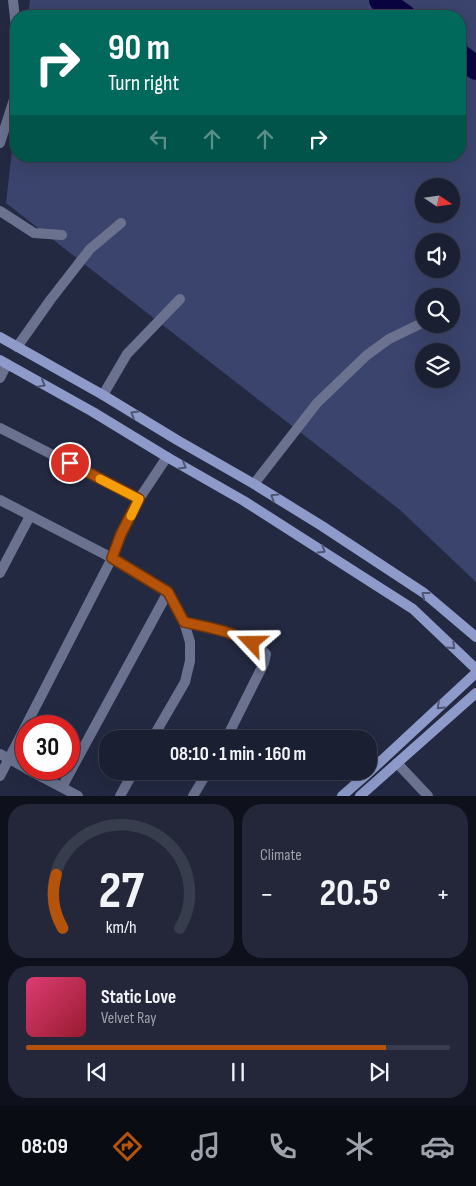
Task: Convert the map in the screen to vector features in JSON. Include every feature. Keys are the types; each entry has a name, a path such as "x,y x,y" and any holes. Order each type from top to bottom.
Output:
{"main road":[{"path":"0,337 103,395 322,526 424,593 476,637"},
{"path":"3,362 93,412 244,501 413,609 476,671 342,796"},
{"path":"360,796 476,693"}],"street":[{"path":"0,143 10,112"},
{"path":"0,211 34,233 62,235"},
{"path":"17,347 90,249 121,223"},
{"path":"103,395 127,354 180,299"},
{"path":"254,484 316,403 367,355 389,339 415,326"},
{"path":"0,378 3,362"},
{"path":"0,428 139,499"},
{"path":"0,776 4,757 112,558 121,534 139,499 167,457"},
{"path":"0,500 112,558 168,592 184,622 190,642 190,660 185,682 157,730"},
{"path":"0,572 30,516"},
{"path":"62,787 168,592"},
{"path":"184,622 220,630 243,638 266,654 264,664 231,730"},
{"path":"397,763 428,796"},
{"path":"49,780 78,796"},
{"path":"120,796 129,780"},
{"path":"193,796 203,780"}],"shaded area":[{"path":"30,0 476,0 476,582 400,510 6,203 11,162 466,162 466,10 29,10"}],"waterway":[{"path":"381,0 395,10"},
{"path":"466,60 476,68"}],"slow traffic":[{"path":"100,479 139,499 131,516"}],"route":[{"path":"70,463 139,499 121,534 112,558 168,592 184,622 220,630 252,643"}]}
